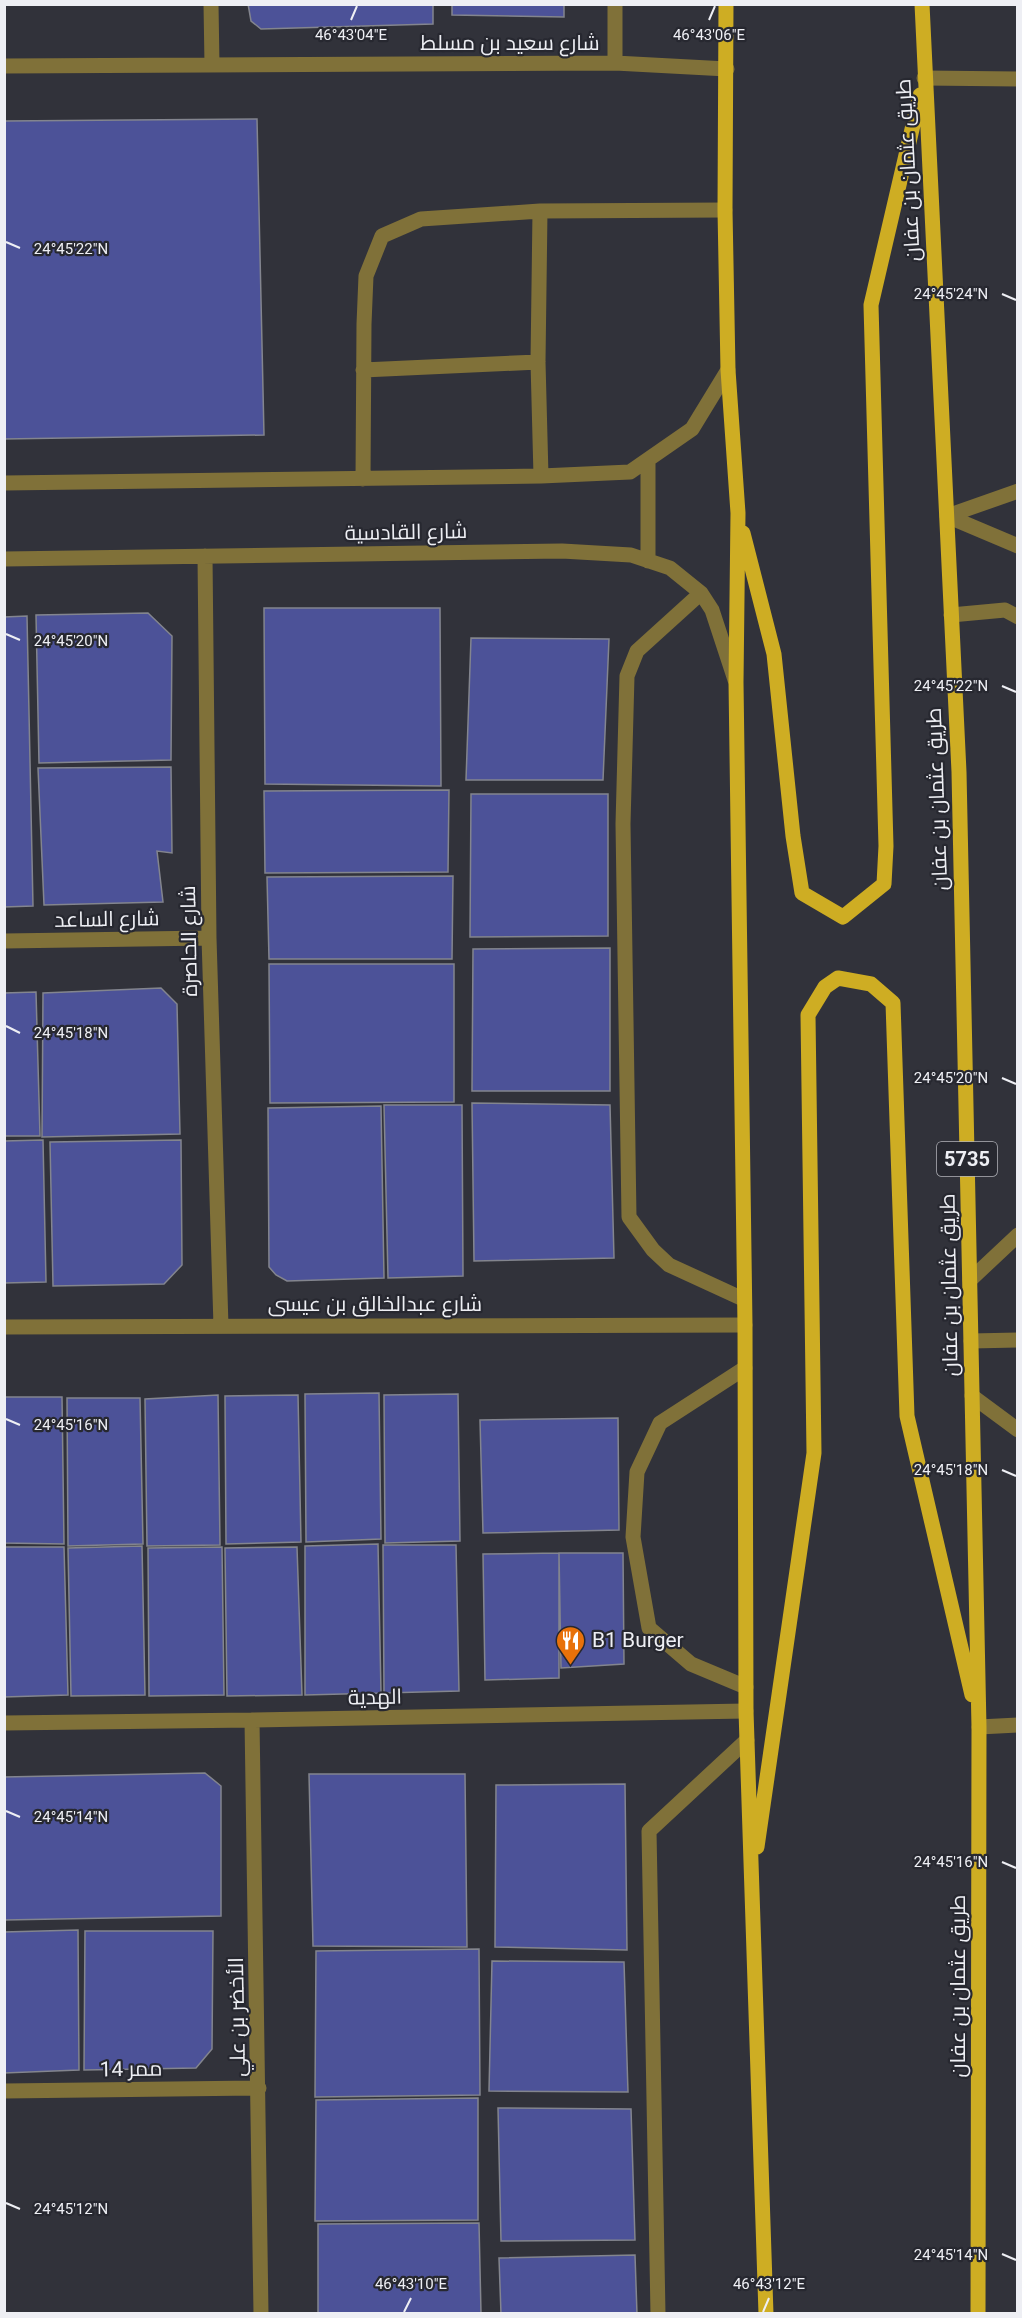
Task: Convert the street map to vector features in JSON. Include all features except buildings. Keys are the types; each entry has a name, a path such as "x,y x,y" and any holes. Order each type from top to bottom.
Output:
{"main road":[{"path":"726,4 725,210 728,370 738,513 736,682 745,1325 746,1711 750,1889 766,2313"},
{"name":"طريق عثمان بن عفان","path":"922,4 959,772 979,1727 978,2313"},
{"path":"738,513 774,654 793,836 802,893 843,917 884,884 886,846 871,305 924,78"},
{"path":"750,1889 814,1453 808,1015 825,987 838,978 871,984 893,1004 907,1416 979,1727"}],"street":[{"path":"211,4 212,65"},
{"path":"615,4 615,63"},
{"name":"شارع سعيد بن مسلط","path":"4,66 615,63 727,69"},
{"path":"924,78 1017,79"},
{"path":"363,479 366,276 382,236 421,219 540,211 725,210"},
{"path":"540,211 538,362 542,477"},
{"path":"363,370 538,362"},
{"path":"4,483 542,477 630,472 692,429 728,370"},
{"path":"648,460 648,561"},
{"path":"946,516 1017,491"},
{"path":"946,516 1017,546"},
{"name":"شارع القادسية","path":"4,559 562,551 631,555 670,568 700,592 712,610 736,682"},
{"name":"شارع الحاصرة","path":"205,556 209,939 221,1326"},
{"path":"700,592 637,651 627,676 623,824 629,1217 653,1250 669,1265 743,1299"},
{"path":"951,615 1005,610 1017,617"},
{"name":"شارع الساعد","path":"4,941 209,939"},
{"path":"969,1280 1017,1235"},
{"name":"شارع عبدالخالق بن عيسى","path":"4,1327 745,1325"},
{"path":"971,1341 1017,1340"},
{"path":"745,1368 660,1423 637,1472 633,1537 649,1628 691,1664 746,1687"},
{"path":"972,1396 1017,1430"},
{"name":"الهدية","path":"4,1723 746,1711"},
{"name":"الأخضر بن علي","path":"252,1720 261,2313"},
{"path":"979,1727 1017,1725"},
{"path":"658,2313 648,1831 747,1740"},
{"name":"ممر 14","path":"4,2091 259,2088"}],"place":[{"name":"B1 Burger","path":"571,1666"}]}
